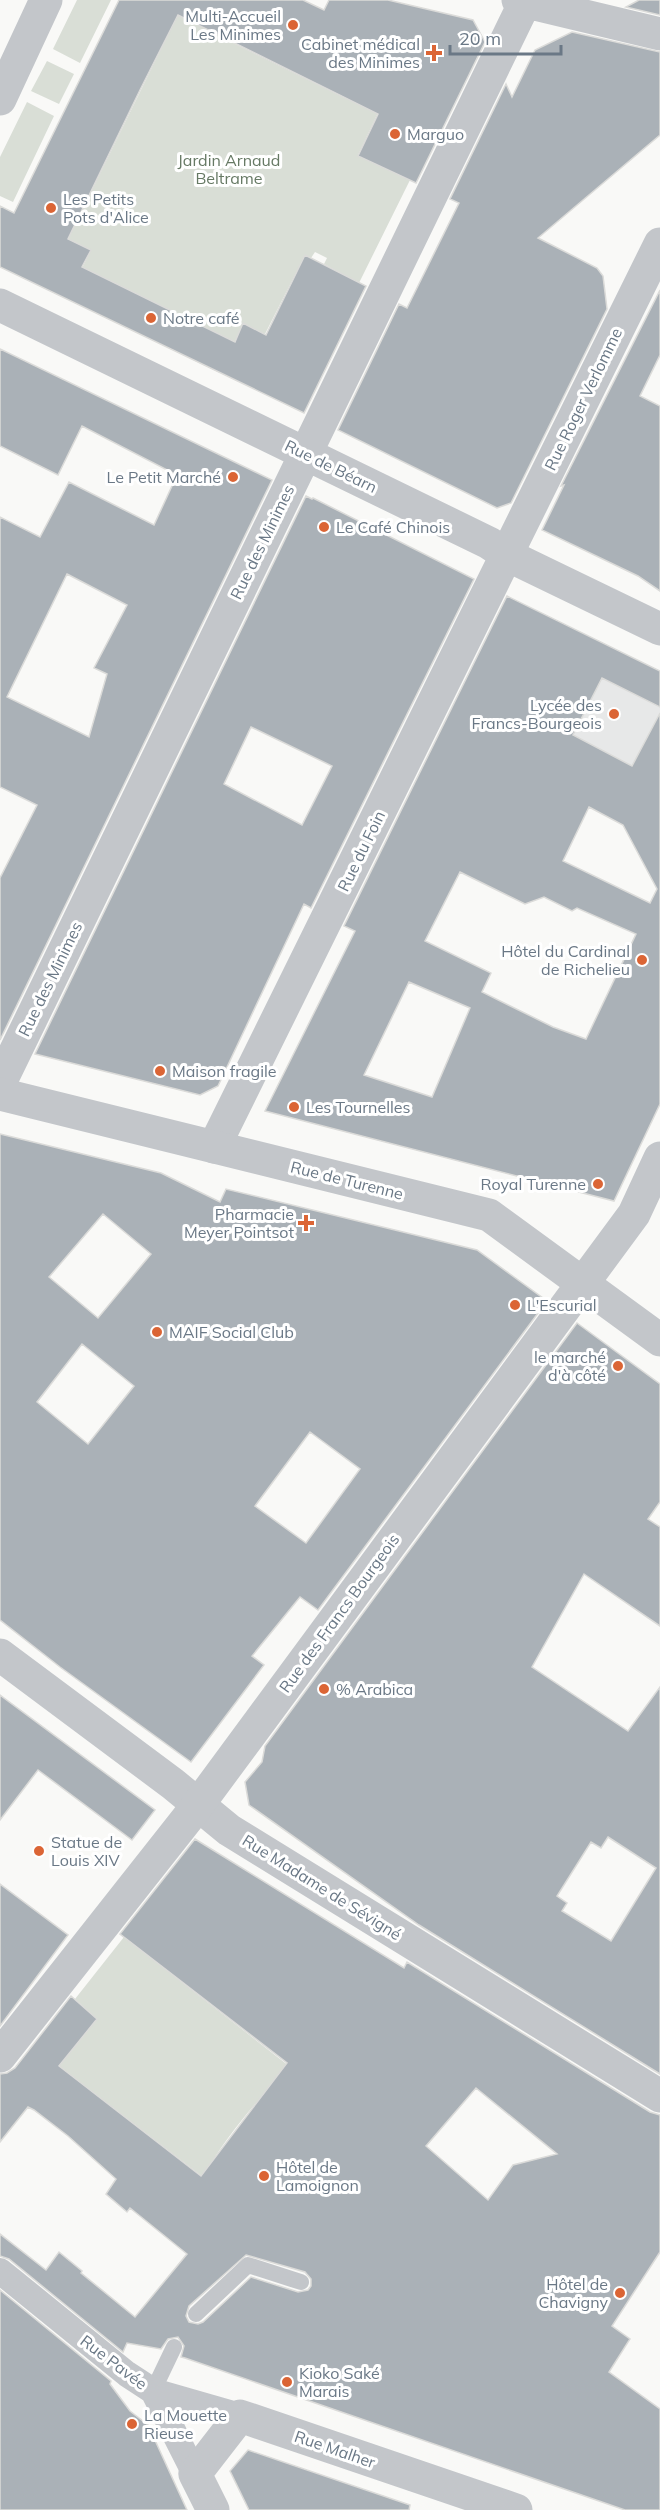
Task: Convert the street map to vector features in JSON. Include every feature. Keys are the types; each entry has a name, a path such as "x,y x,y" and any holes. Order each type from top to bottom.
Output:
{"street":[{"path":"0,99 46,0"},
{"path":"522,1 660,34"},
{"name":"Rue des Minimes","path":"0,1083 522,1"},
{"name":"Rue Roger Verlomme","path":"507,555 660,244"},
{"name":"Rue de Béarn","path":"0,305 489,543 507,555 660,629"},
{"name":"Rue du Foin","path":"214,1147 507,555"},
{"name":"Rue de Turenne","path":"0,1094 489,1215 660,1340"},
{"name":"Rue des Francs Bourgeois","path":"0,2056 198,1805 634,1214 660,1158"},
{"name":"Rue Madame de Sévigné","path":"0,1655 229,1830 660,2096"},
{"name":"Rue Pavée","path":"0,2271 127,2374 153,2391 213,2510"},
{"name":"Rue Malher","path":"153,2391 240,2416 492,2507"},
{"path":"195,2474 240,2416"}],"lane":[{"path":"196,2314 248,2265 301,2282"},
{"path":"153,2391 174,2347"}],"shaded area":[{"path":"586,635 660,671 660,726 639,770 526,756"}],"green space":[{"path":"77,0 111,0 80,63 53,49"},
{"name":"Jardin Arnaud Beltrame","path":"185,0 205,29 347,99 396,2 427,9 358,155 410,180 359,283 324,264 327,258 315,252 311,258 305,255 265,334 243,324 220,373 193,360 208,329 109,281 94,312 67,299 91,250 68,239"},
{"path":"47,61 74,74 59,104 31,91"},
{"path":"27,102 54,116 13,202 0,196 0,157"},
{"path":"124,1937 289,2066 232,2133 203,2177 59,2066 97,2019 75,1999"}],"building":[{"path":"119,0 303,0 324,10 329,0 388,0 473,20 485,42 416,183 358,156 378,114 178,15 140,90 68,239 91,250 82,267 235,342 243,323 266,335 305,255 366,286 304,413 0,267 0,206 14,213"},
{"path":"639,0 660,0 660,15 626,7"},
{"path":"572,32 660,52 660,135 538,238 597,268 603,276 607,309 511,503 497,508 338,430 399,304 407,308 459,203 450,199 506,84 512,97 535,50"},
{"path":"660,290 660,355 640,396 660,406 660,591 638,576 542,530 564,485 561,486"},
{"path":"0,349 272,480 0,1040 0,878 37,805 0,787 0,517 40,537 69,482 154,525 177,475 82,426 58,475 0,446","holes":["67,574 127,605 94,668 107,674 89,737 7,697"]},
{"path":"306,496 474,579 311,908 304,904 218,1086 200,1095 35,1054","holes":["251,727 332,766 302,825 224,784"]},
{"path":"507,596 660,671 660,707 602,678 573,735 632,766 660,713 660,1104 614,1201 265,1111 355,931 344,926","holes":["589,807 623,825 657,889 650,903 563,861","460,872 525,904 544,897 572,911 577,908 636,934 586,1039 553,1027 482,992 491,973 425,941","409,982 470,1008 432,1097 364,1075"]},
{"path":"0,1134 161,1173 220,1202 226,1189 477,1250 547,1301 318,1610 300,1597 252,1656 264,1665 191,1762 60,1667 0,1620","holes":["103,1214 151,1254 98,1318 49,1277","82,1344 134,1386 88,1444 37,1402","310,1432 360,1469 306,1543 255,1506"]},
{"path":"577,1323 660,1384 660,1502 648,1519 660,1527 660,1626 584,1574 532,1667 628,1731 660,1687 660,2074 419,1925 249,1805 245,1782 262,1762 265,1746","holes":["608,1837 656,1868 611,1941 562,1911 567,1903 557,1896 591,1842 601,1848"]},
{"path":"0,1695 155,1810 132,1840 38,1770 0,1820"},
{"path":"195,1839 404,1968 407,1962 650,2112 660,2115 660,2252 612,2326 630,2339 609,2372 660,2409 660,2510 625,2510 181,2357 184,2346 178,2337 168,2339 161,2349 127,2343 123,2352 9,2259 0,2256 0,2234 46,2270 59,2252 135,2317 187,2254 130,2208 127,2212 106,2194 116,2179 68,2136 34,2110 28,2107 0,2142 0,2074 15,2068 71,1996 97,2019 59,2066 201,2176 287,2063 120,1934","holes":["476,2088 557,2154 513,2165 488,2200 426,2146","246,2255 305,2272 311,2279 311,2286 308,2290 298,2292 251,2277 203,2322 198,2324 189,2322 186,2316 189,2306"]},
{"path":"0,1884 68,1935 0,2026"},
{"path":"0,2290 111,2381 110,2384 130,2411 148,2425 187,2510 0,2510"},
{"path":"248,2450 410,2505 409,2510 249,2510 230,2471"}],"place":[{"name":"Multi-Accueil Les Minimes","path":"293,25"},
{"name":"Cabinet médical des Minimes","path":"434,53"},
{"name":"Marguo","path":"395,134"},
{"name":"Les Petits Pots d'Alice","path":"51,208"},
{"name":"Notre café","path":"151,318"},
{"name":"Le Petit Marché","path":"233,477"},
{"name":"Le Café Chinois","path":"324,527"},
{"name":"Lycée des Francs-Bourgeois","path":"614,714"},
{"name":"Hôtel du Cardinal de Richelieu","path":"642,960"},
{"name":"Maison fragile","path":"160,1071"},
{"name":"Les Tournelles","path":"294,1107"},
{"name":"Royal Turenne","path":"598,1184"},
{"name":"Pharmacie Meyer Pointsot","path":"306,1223"},
{"name":"L'Escurial","path":"515,1305"},
{"name":"MAIF Social Club","path":"157,1332"},
{"name":"le marché d'à côté","path":"618,1366"},
{"name":"% Arabica","path":"324,1689"},
{"name":"Statue de Louis XIV","path":"39,1851"},
{"name":"Hôtel de Lamoignon","path":"264,2176"},
{"name":"Hôtel de Chavigny","path":"620,2293"},
{"name":"Kioko Saké Marais","path":"287,2382"},
{"name":"La Mouette Rieuse","path":"132,2424"}]}
